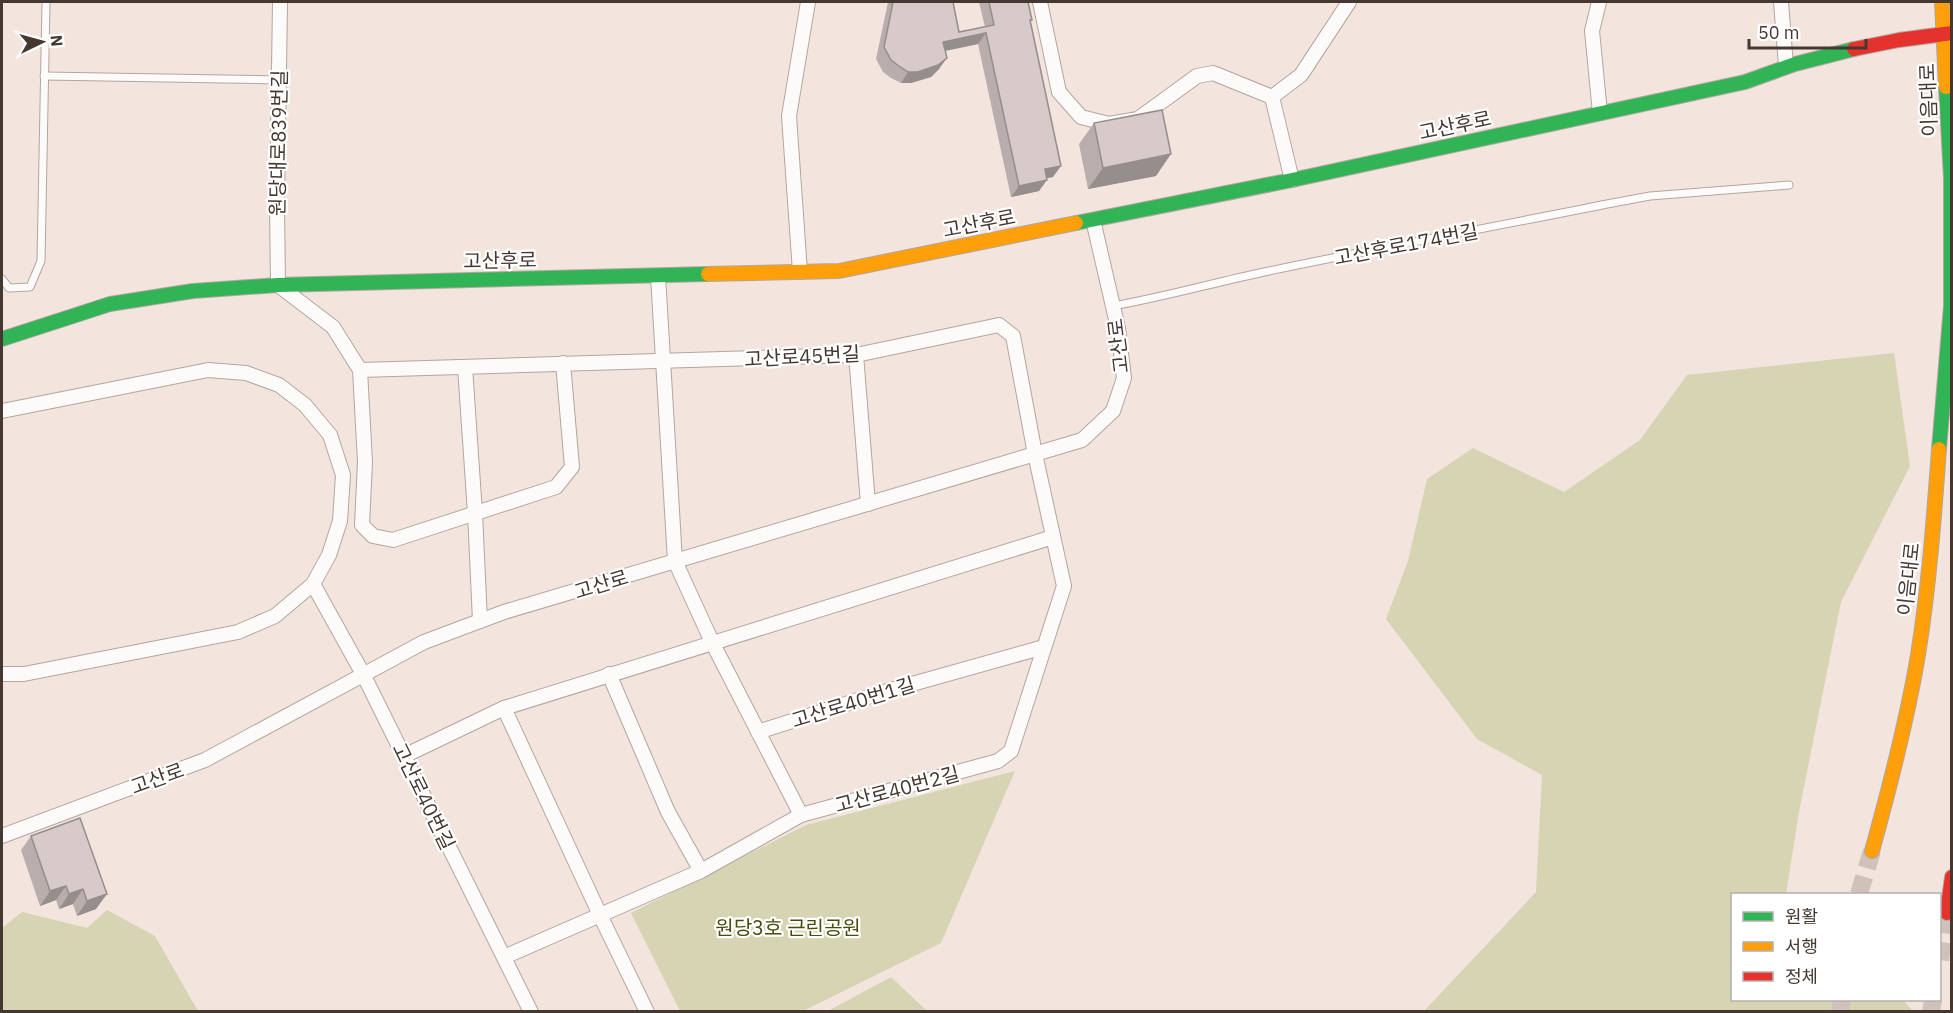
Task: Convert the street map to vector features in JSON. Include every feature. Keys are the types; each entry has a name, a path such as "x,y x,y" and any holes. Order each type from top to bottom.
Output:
{"main road":[{"name":"이음대로","path":"1872,851 1898,756 1918,656 1929,578 1951,306 1948,33 1942,2"},
{"name":"고산후로","path":"2,339 110,304 193,291 278,285 839,271 1292,180 1745,82 1786,66 1858,46 1948,33"},
{"name":"이음대로","path":"1951,306 1952,314"},
{"path":"1947,913 1952,877"}],"street":[{"name":"원당대로839번길","path":"278,285 280,2"},
{"path":"800,272 789,116 808,2"},
{"path":"1040,2 1059,92 1081,117 1109,124 1138,119 1197,76 1213,73 1272,97"},
{"path":"1272,97 1301,75 1349,2"},
{"path":"1599,2 1592,31 1600,113"},
{"path":"1781,2 1786,66"},
{"path":"1272,97 1292,180"},
{"path":"1093,220 1113,306"},
{"path":"658,276 675,561 712,642 801,815"},
{"path":"278,285 333,327 360,370 365,462 363,525 373,536 393,540 556,487 572,467 563,363"},
{"name":"고산로","path":"2,836 205,760 424,642 480,621 1082,440 1113,411 1124,378 1113,306"},
{"name":"고산로45번길","path":"360,370 856,355 999,325 1013,336 1035,454"},
{"path":"856,355 868,504"},
{"path":"465,367 480,621"},
{"path":"2,411 208,370 246,373 279,385 305,405 330,435 343,476 340,521 329,555 313,584 275,616 237,632 24,674 2,674"},
{"name":"고산로40번2길","path":"504,957 700,871 801,815 998,761 1011,751 1064,586 1035,454"},
{"path":"404,756 504,708 1053,537"},
{"name":"고산로40번길","path":"313,584 363,674 531,1011"},
{"name":"고산로40번1길","path":"758,732 880,693 1044,647"},
{"path":"609,674 668,812 700,871"},
{"path":"504,708 647,1011"}],"lane":[{"path":"2,279 9,288 30,287 41,261 46,2"},
{"path":"44,76 279,80"},
{"name":"고산후로174번길","path":"1113,306 1155,299 1222,281 1316,261 1650,196 1789,185"}],"green space":[{"path":"1894,353 1910,466 1841,602 1799,812 1786,893 1731,893 1731,1001 1904,1001 1913,1011 1424,1011 1536,892 1542,775 1477,739 1386,619 1408,561 1427,479 1473,448 1564,492 1640,440 1687,375"},
{"name":"원당3호 근린공원","path":"1015,771 941,943 803,1011 680,1011 631,913 806,825"},
{"path":"107,910 155,936 198,1011 2,1011 2,928 22,912 87,928"},
{"path":"891,977 927,1011 828,1011"}],"building":[{"path":"893,2 953,2 959,32 994,25 989,2 1028,2 1061,166 1045,169 1047,180 1019,186 986,33 943,42 947,58 938,65 918,72 908,72 891,60 884,47"},
{"path":"1162,110 1171,154 1103,168 1094,123"},
{"path":"80,818 107,894 87,901 83,889 69,894 66,886 50,891 31,836"}],"tunnel":[{"path":"1859,893 1872,851"},
{"path":"1941,953 1947,913"},
{"path":"1840,1012 1842,1001"},
{"path":"1931,1012 1933,1001"}],"traffic: fast":[{"path":"1076,223 1292,180 1745,82 1795,64 1854,49"},
{"path":"1939,449 1951,306 1951,178 1946,87"},
{"path":"2,339 110,304 193,291 278,285 708,274"}],"traffic: slow":[{"path":"1942,2 1946,87"},
{"path":"708,274 839,271 1076,223"},
{"path":"1872,851 1898,753 1918,655 1928,578 1939,449"}],"traffic: jam":[{"path":"1854,49 1952,33"},
{"path":"1947,913 1952,877"}]}
